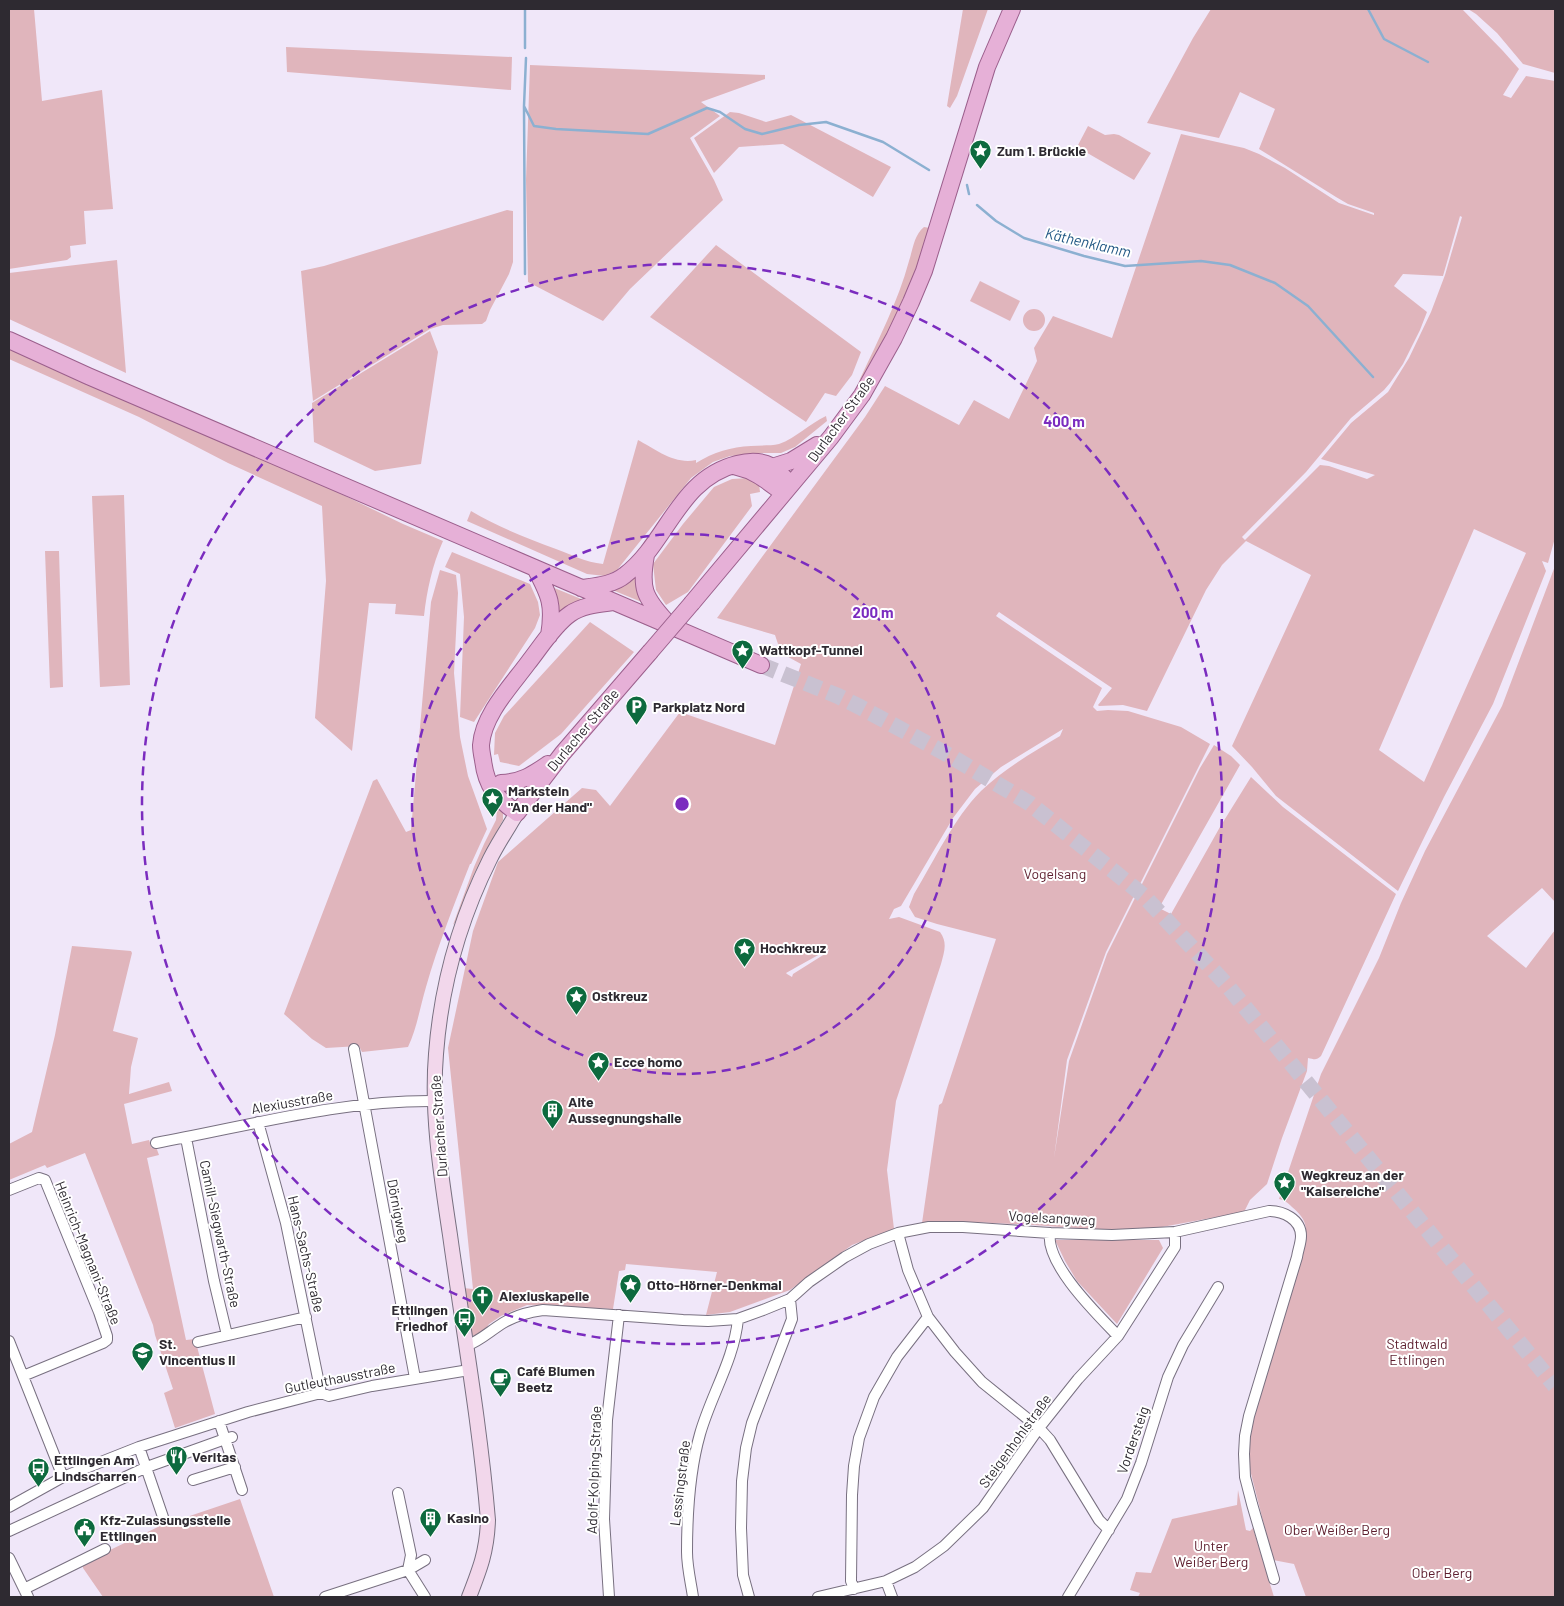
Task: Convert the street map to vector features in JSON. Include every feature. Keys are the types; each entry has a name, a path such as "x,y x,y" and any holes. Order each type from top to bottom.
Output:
{"main road":[{"name":"Durlacher Straße","path":"469,1597 484,1559 488,1534 486,1501 434,1100 436,1054 441,1014 456,946 474,893 491,857 520,808 562,754 831,437 862,394 894,338 911,302 934,241 987,67 1012,9"},
{"path":"9,340 88,376 761,665"},
{"path":"581,588 613,582 624,576 646,555 688,496 706,478 729,466 754,462 772,467 792,461 831,437"},
{"path":"729,466 746,469 787,489"},
{"path":"772,467 787,489"},
{"path":"646,555 643,582 646,594 653,607 671,627"},
{"path":"535,568 550,600 552,617 549,636"},
{"path":"520,808 502,802 495,794 484,773 481,746 483,734 494,708 549,636 570,614 584,608 614,602"},
{"path":"501,783 522,780 562,754"},
{"path":"483,760 512,794 520,808"}],"street":[{"name":"Dörnigweg","path":"354,1049 415,1378"},
{"name":"Alexiusstraße","path":"156,1143 320,1110 364,1104 434,1100"},
{"name":"Hans-Sachs-Straße","path":"258,1122 286,1223 321,1393"},
{"name":"Camill-Siegwarth-Straße","path":"186,1138 214,1280 227,1335"},
{"name":"Heinrich-Magnani-Straße","path":"9,1190 39,1178 45,1180 99,1312 107,1340 24,1376"},
{"name":"Vogelsangweg","path":"466,1346 474,1343 504,1322 524,1313 544,1310 683,1320 738,1319 790,1298 844,1257 869,1244 898,1233 929,1227 1112,1235 1175,1232 1269,1211 1278,1211 1293,1219 1301,1235 1296,1262 1249,1416 1244,1454 1246,1477 1252,1504 1274,1579"},
{"name":"Steigenhohlstraße","path":"818,1597 886,1581 915,1568 944,1546 983,1508 1039,1428 1078,1379 1118,1336 1174,1247 1175,1232"},
{"path":"898,1233 908,1270 928,1317 954,1352 982,1382 1039,1428 1050,1440 1098,1520 1109,1530"},
{"path":"1050,1233 1049,1240 1054,1254 1072,1285 1118,1336"},
{"name":"Vordersteig","path":"1068,1597 1127,1499 1141,1463 1168,1378 1183,1345 1218,1287"},
{"path":"749,1597 743,1575 741,1528 742,1481 746,1448 752,1423 792,1319 790,1298"},
{"name":"Adolf-Kolping-Straße","path":"609,1597 604,1519 607,1420 618,1314"},
{"path":"198,1342 306,1317"},
{"path":"854,1589 851,1581 852,1495 854,1466 859,1438 874,1397 885,1377 897,1357 928,1317"},
{"name":"Lessingstraße","path":"693,1597 687,1553 694,1460 700,1434 736,1335 738,1319"},
{"path":"9,1341 63,1477"},
{"name":"Gutleuthausstraße","path":"9,1507 63,1477 139,1447 248,1412 321,1393 329,1396 415,1378 469,1370"},
{"path":"219,1421 228,1438 242,1490"},
{"path":"9,1531 147,1467 228,1438"},
{"path":"139,1447 163,1517"},
{"path":"193,1480 235,1467"},
{"path":"398,1493 411,1555 408,1570 426,1597"},
{"path":"9,1558 26,1593 105,1549"},
{"path":"325,1597 408,1570 425,1560"},
{"path":"886,1581 892,1597"}],"green space":[{"path":"9,9 34,9 42,101 102,90 113,209 84,211 86,244 70,246 71,257 67,260 9,269"},
{"path":"963,9 988,9 957,96 950,108 947,106"},
{"name":"Vogelsang","path":"1211,9 1462,9 1519,69 1503,95 1511,98 1526,76 1555,81 1555,538 1548,563 1542,561 1546,571 1493,704 1444,797 1398,891 1276,796 1232,746 1311,575 1246,541 1222,565 1206,590 1147,711 1123,705 1099,706 1112,688 999,612 996,616 1102,688 1093,707 1097,711 1128,711 1181,727 1210,744 1106,952 1067,1060 1054,1158 1069,1061 1107,954 1200,768 1214,745 1231,756 1240,765 1159,908 1171,914 1220,827 1251,777 1283,807 1396,894 1321,1056 1316,1059 1308,1058 1307,1071 1267,1184 1250,1200 1244,1212 1151,1229 1118,1230 966,1222 922,1223 939,1105 942,1103 996,939 915,917 909,907 914,894 945,840 971,802 981,791 1009,768 1060,736 1063,729 1001,767 975,789 953,818 901,906 894,909 889,919 899,917 940,932 945,944 941,964 896,1101 887,1170 894,1229 852,1245 790,1290 730,1312 706,1315 717,1272 626,1264 625,1270 619,1271 613,1309 527,1305 501,1316 489,1324 485,1330 474,1336 471,1334 463,1288 473,1289 448,1048 473,931 498,862 582,788 596,790 610,806 680,712 775,745 801,664 781,653 775,635 717,618 865,417 885,386 959,425 974,400 1009,419 1037,361 1034,348 1053,316 1112,338 1181,134 1244,148 1259,154 1285,168 1339,203 1374,215 1374,213 1348,204 1259,149 1275,109 1240,92 1219,138 1147,123","holes":["1460,216 1462,217 1445,275 1431,312 1409,358 1388,392 1351,423 1321,459 1375,475 1367,479 1329,466 1320,465 1245,540 1242,537 1306,472 1351,418 1384,390 1403,364 1427,312 1394,286 1403,274 1443,276","1474,529 1526,553 1424,782 1379,750","829,949 828,952 793,974 792,977 786,973"]},
{"path":"1468,9 1555,9 1555,73 1523,64 1497,33"},
{"path":"286,47 512,57 511,90 287,72"},
{"path":"530,65 765,75 765,79 701,102 720,116 690,138 723,200 630,289 603,321 528,282 526,180"},
{"path":"730,112 766,122 791,115 891,167 873,197 783,144 739,147 714,173 694,138"},
{"path":"1088,126 1105,135 1119,135 1151,153 1134,180 1077,147"},
{"path":"507,210 513,211 513,262 486,321 482,324 443,325 430,329 313,401 301,271 324,266"},
{"path":"924,227 930,228 917,270 879,354 861,384 859,383 860,379 899,291 916,238"},
{"path":"716,245 861,352 852,375 836,396 825,393 806,422 650,317"},
{"path":"117,260 126,373 9,319 9,273"},
{"path":"980,281 1020,301 1010,321 970,301"},
{"path":"1034,309 1042,312 1045,320 1042,328 1034,331 1026,328 1023,320 1026,312"},
{"path":"430,331 438,352 421,464 375,471 314,442 312,403"},
{"path":"9,347 331,489 443,541 431,578 424,616 395,614 396,604 369,603 352,751 315,718 326,581 322,506 228,463 139,417 9,359"},
{"path":"826,416 827,421 795,447 781,453 730,456 713,462 691,478 617,570 605,576 587,574 467,521 471,511 523,536 590,562 603,564 638,440 658,452 673,458 688,461 696,460 696,463 716,453 730,449 779,444"},
{"path":"749,478 759,484 760,492 750,494 752,506 688,592 666,605 656,590 653,564 714,487 732,479"},
{"path":"124,495 130,685 100,687 92,496"},
{"path":"45,551 59,551 63,687 50,688"},
{"path":"452,552 530,584 538,602 540,615 535,628 474,722 460,717 464,617 460,574 445,567"},
{"name":"Stadtwald Ettlingen","path":"1555,566 1555,902 1542,888 1487,936 1526,968 1555,930 1555,1597 1306,1597 1294,1564 1273,1560 1247,1458 1251,1426 1304,1250 1306,1231 1302,1217 1289,1204 1279,1199 1321,1074 1379,958 1401,903 1425,851 1502,706"},
{"path":"637,569 644,603 610,589"},
{"path":"440,570 456,575 458,593 454,673 460,737 468,776 487,829 470,864 446,925 408,1047 362,1052 359,1046 326,1048 312,1039 284,1014 373,781 377,779 406,832 411,830 431,602"},
{"path":"552,587 586,601 557,623"},
{"path":"590,622 634,652 561,734 519,766 500,762 498,754 494,755 495,733 504,716"},
{"path":"494,800 503,810 503,820 474,874 457,920 453,925 474,867 496,820 497,810"},
{"path":"72,946 131,951 113,1031 138,1038 131,1067 129,1094 169,1082 172,1091 124,1104 132,1144 149,1140 152,1148 156,1147 159,1155 147,1158 186,1340 195,1339 215,1414 175,1428 164,1393 173,1389 153,1325 85,1153 47,1168 45,1165 9,1180 9,1144 32,1132 55,1035"},
{"path":"1055,1240 1159,1240 1163,1248 1117,1324 1077,1281"},
{"name":"Unter Weißer Berg","path":"1238,1490 1246,1530 1250,1531 1253,1528 1274,1597 1138,1597 1140,1593 1130,1590 1136,1572 1151,1573 1172,1519 1237,1505"},
{"path":"240,1499 274,1597 103,1597 83,1568 83,1563 160,1526"}],"waterway":[{"path":"525,9 525,48"},
{"path":"1368,9 1384,39 1428,62"},
{"path":"525,274 524,106 526,58"},
{"path":"524,106 534,126 648,134 707,108 720,112 745,129 762,134 799,125 826,122 883,142 929,170"},
{"name":"Käthenklamm","path":"967,185 969,194"},
{"name":"Käthenklamm","path":"977,205 996,221 1024,238 1084,256 1125,266 1201,261 1230,265 1275,283 1308,306 1373,377"}],"tunnel":[{"path":"761,665 838,696 860,707 952,757 1029,803 1143,895 1226,984 1555,1386"}],"place":[{"name":"Zum 1. Brückle","path":"981,170"},
{"name":"Wattkopf-Tunnel","path":"743,669"},
{"name":"Parkplatz Nord","path":"637,726"},
{"name":"Markstein \"An der Hand\"","path":"492,818"},
{"name":"Hochkreuz","path":"744,967"},
{"name":"Ostkreuz","path":"576,1015"},
{"name":"Ecce homo","path":"598,1081"},
{"name":"Alte Aussegnungshalle","path":"552,1129"},
{"name":"Wegkreuz an der \"Kaisereiche\"","path":"1285,1202"},
{"name":"Otto-Hörner-Denkmal","path":"631,1304"},
{"name":"Alexiuskapelle","path":"483,1315"},
{"name":"Ettlingen Friedhof","path":"464,1337"},
{"name":"St. Vincentius II","path":"143,1371"},
{"name":"Café Blumen Beetz","path":"501,1398"},
{"name":"Veritas","path":"176,1476"},
{"name":"Ettlingen Am Lindscharren","path":"38,1487"},
{"name":"Kasino","path":"431,1537"},
{"name":"Kfz-Zulassungsstelle Ettlingen","path":"84,1547"}],"park label":[{"name":"Ober Weißer Berg","path":"1337,1530"},
{"name":"Ober Berg","path":"1442,1573"}]}
